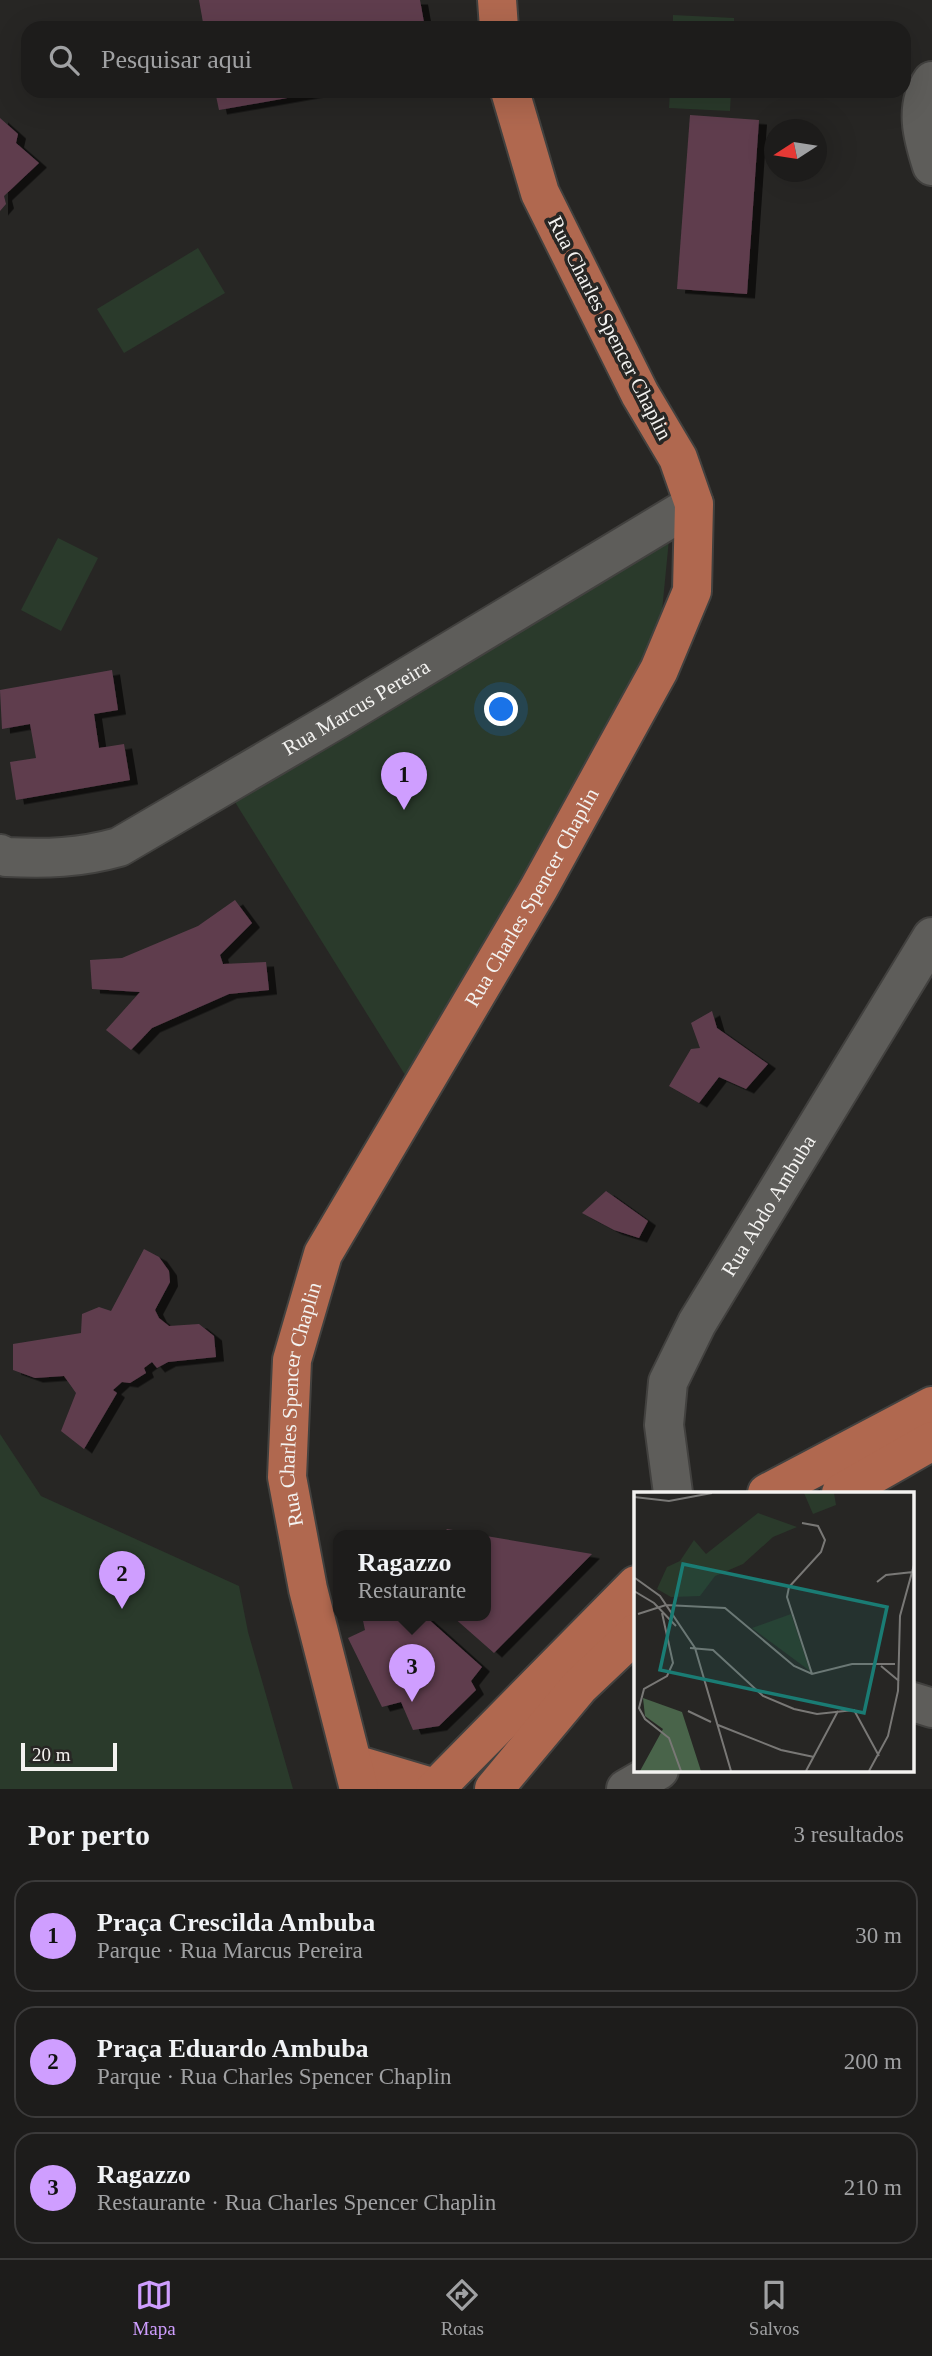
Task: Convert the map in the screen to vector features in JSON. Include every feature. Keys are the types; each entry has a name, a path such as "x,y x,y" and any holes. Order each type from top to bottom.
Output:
{"main road":[{"path":"497,0 498,21"},
{"name":"Rua Charles Spencer Chaplin","path":"362,1783 341,1719 308,1589 288,1477 292,1360 295,1347 323,1254 539,888 659,670 692,591 694,504 678,458 640,394 540,193 512,98"},
{"path":"769,1492 932,1406"},
{"path":"843,1492 932,1441"},
{"path":"362,1783 436,1788 634,1587"},
{"path":"495,1789 579,1687 634,1635"}],"street":[{"path":"932,81 925,92 920,121 932,166"},
{"name":"Rua Marcus Pereira","path":"0,854 6,857 52,859 88,856 119,847 694,504"},
{"name":"Rua Abdo Ambuba","path":"673,1492 664,1425 668,1382 697,1323 932,937"},
{"path":"914,1702 932,1708"},
{"path":"626,1789 656,1772"}],"green space":[{"path":"673,15 734,18 734,21 673,21"},
{"path":"670,98 731,98 730,111 669,108"},
{"path":"198,248 225,293 124,353 97,309"},
{"path":"670,529 662,611 647,674 415,1091 230,794"},
{"path":"58,538 98,558 61,631 21,610"},
{"path":"0,1434 41,1496 239,1586 248,1632 293,1789 0,1789"}],"building":[{"path":"199,0 420,0 424,21 203,21"},
{"path":"216,98 287,98 219,110"},
{"path":"690,115 759,120 747,294 677,289"},
{"path":"0,118 18,134 16,143 39,163 4,196 6,204 0,211"},
{"path":"112,670 118,710 94,714 99,748 124,744 130,780 16,800 10,762 36,758 30,724 2,729 0,690"},
{"path":"235,900 252,923 220,955 223,964 266,962 269,990 229,994 152,1028 131,1050 106,1030 140,992 92,989 90,960 122,958 198,926"},
{"path":"712,1011 717,1028 768,1064 746,1089 719,1077 699,1103 669,1086 691,1049 700,1048 691,1023"},
{"path":"606,1191 648,1221 639,1238 614,1230 582,1213"},
{"path":"144,1249 159,1257 169,1271 170,1282 155,1310 159,1318 169,1326 199,1324 214,1336 216,1357 168,1362 157,1368 152,1362 144,1368 146,1373 130,1383 122,1382 113,1390 117,1393 84,1449 61,1431 76,1393 64,1376 35,1378 13,1370 13,1344 81,1333 82,1314 99,1307 111,1311"},
{"path":"491,1537 592,1554 494,1653 458,1621 491,1621"},
{"path":"363,1621 431,1621 482,1667 471,1681 476,1690 439,1726 413,1730 401,1702 382,1707 348,1638 365,1630"}],"place":[{"name":"Praça Crescilda Ambuba","path":"404,810"},
{"name":"Praça Eduardo Ambuba","path":"122,1609"},
{"name":"Ragazzo","path":"412,1702"}]}
